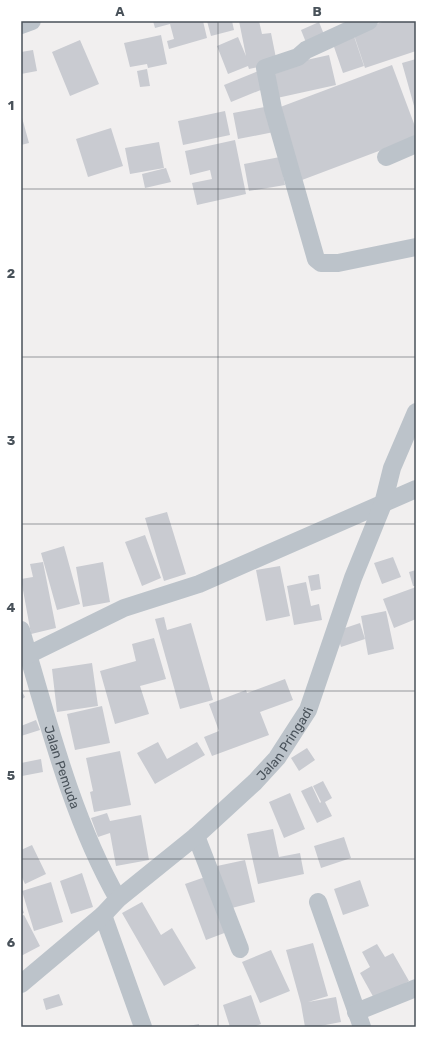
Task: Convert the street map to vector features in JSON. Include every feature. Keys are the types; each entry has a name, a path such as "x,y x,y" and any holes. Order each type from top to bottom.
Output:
{"street":[{"path":"21,25 32,21"},
{"path":"369,21 306,50 298,57 265,68 272,109 316,259 321,263 338,263 416,247"},
{"path":"386,156 416,144"},
{"name":"Jalan Pringadi","path":"21,984 103,915 118,899 196,836 255,782 277,758 308,710 353,578 383,504 392,468 416,412"},
{"path":"28,655 124,608 199,584 416,489"},
{"name":"Jalan Pemuda","path":"21,630 55,742 90,842 103,873 118,899"},
{"path":"196,836 240,949"},
{"path":"318,902 359,1019 416,988"},
{"path":"103,915 143,1027"}],"building":[{"path":"153,21 203,21 207,38 169,49 167,41 174,39 170,24 155,28"},
{"path":"207,21 232,21 234,30 211,36"},
{"path":"239,21 259,21 262,34 271,33 277,63 249,69 248,66 228,74 217,46 238,37 246,56"},
{"path":"385,21 416,21 416,51 365,68 353,32"},
{"path":"319,22 325,37 307,45 301,30"},
{"path":"161,35 167,64 148,68 147,64 130,67 124,43"},
{"path":"354,36 364,66 343,73 333,44"},
{"path":"80,40 99,84 70,96 52,52"},
{"path":"33,50 37,71 21,74 21,52"},
{"path":"329,55 336,85 277,98 270,68"},
{"path":"416,59 416,113 402,63"},
{"path":"392,65 416,129 416,137 302,180 275,109"},
{"path":"147,69 150,86 140,87 137,71"},
{"path":"261,70 268,87 231,102 224,85"},
{"path":"270,106 274,132 238,139 233,113"},
{"path":"225,111 230,135 183,145 178,121"},
{"path":"21,114 29,143 21,145"},
{"path":"111,128 123,166 88,177 76,139"},
{"path":"235,140 246,194 197,205 192,183 212,179 210,170 190,175 185,151"},
{"path":"159,142 164,168 130,174 125,148"},
{"path":"280,157 285,185 249,191 244,164"},
{"path":"166,168 171,182 145,188 142,174"},
{"path":"167,512 186,574 164,581 145,518"},
{"path":"145,535 161,578 142,586 125,542"},
{"path":"64,546 80,604 57,610 41,553"},
{"path":"393,557 401,577 382,584 374,563"},
{"path":"43,562 56,628 31,634 21,579 33,577 30,564"},
{"path":"103,562 110,602 83,607 76,567"},
{"path":"280,566 290,616 266,621 256,570"},
{"path":"416,570 416,586 413,586 409,572"},
{"path":"319,574 321,589 311,591 308,576"},
{"path":"306,582 311,606 319,604 322,620 294,625 287,586"},
{"path":"416,587 416,619 394,628 383,599"},
{"path":"386,611 394,649 368,655 361,616"},
{"path":"164,617 167,630 191,623 213,700 180,709 155,619"},
{"path":"360,623 365,639 341,647 336,631"},
{"path":"154,638 166,679 140,686 149,714 115,724 100,671 136,661 132,644"},
{"path":"92,663 98,706 57,712 52,669"},
{"path":"285,679 293,700 260,712 269,735 212,756 204,737 219,731 209,704 246,690 247,693"},
{"path":"21,690 25,697 21,700"},
{"path":"102,706 110,743 75,750 67,714"},
{"path":"36,720 40,730 21,736 21,726"},
{"path":"158,742 167,759 197,742 205,755 155,784 137,753"},
{"path":"307,748 315,760 299,771 291,758"},
{"path":"120,751 131,805 94,812 90,792 93,791 86,758"},
{"path":"41,759 43,772 22,776 21,763"},
{"path":"323,781 332,798 325,802 332,816 317,823 301,791 312,786 320,803 321,802 313,786"},
{"path":"290,793 305,829 284,838 269,802"},
{"path":"107,813 110,821 141,815 149,860 116,866 110,833 98,837 91,818"},
{"path":"273,829 279,857 300,853 304,874 258,884 247,834"},
{"path":"344,837 351,858 321,868 314,846"},
{"path":"32,845 46,874 25,884 21,875 21,850"},
{"path":"245,860 255,902 228,909 217,866"},
{"path":"82,873 93,907 71,914 60,881"},
{"path":"208,876 227,932 206,940 185,884"},
{"path":"360,880 369,906 343,915 334,889"},
{"path":"51,882 63,922 34,931 22,891"},
{"path":"142,902 161,935 172,928 196,968 164,986 122,913"},
{"path":"21,904 24,913 21,914"},
{"path":"24,915 40,946 21,956 21,916"},
{"path":"313,943 328,996 308,1002 336,997 341,1022 315,1027 305,1027 301,1004 286,950"},
{"path":"377,944 385,957 393,953 409,981 375,1000 360,973 370,967 362,952"},
{"path":"271,950 290,991 260,1003 242,962"},
{"path":"59,994 63,1005 46,1010 43,999"},
{"path":"251,995 261,1024 253,1027 230,1027 223,1005"},
{"path":"199,1024 199,1027 188,1027 188,1026"}]}
